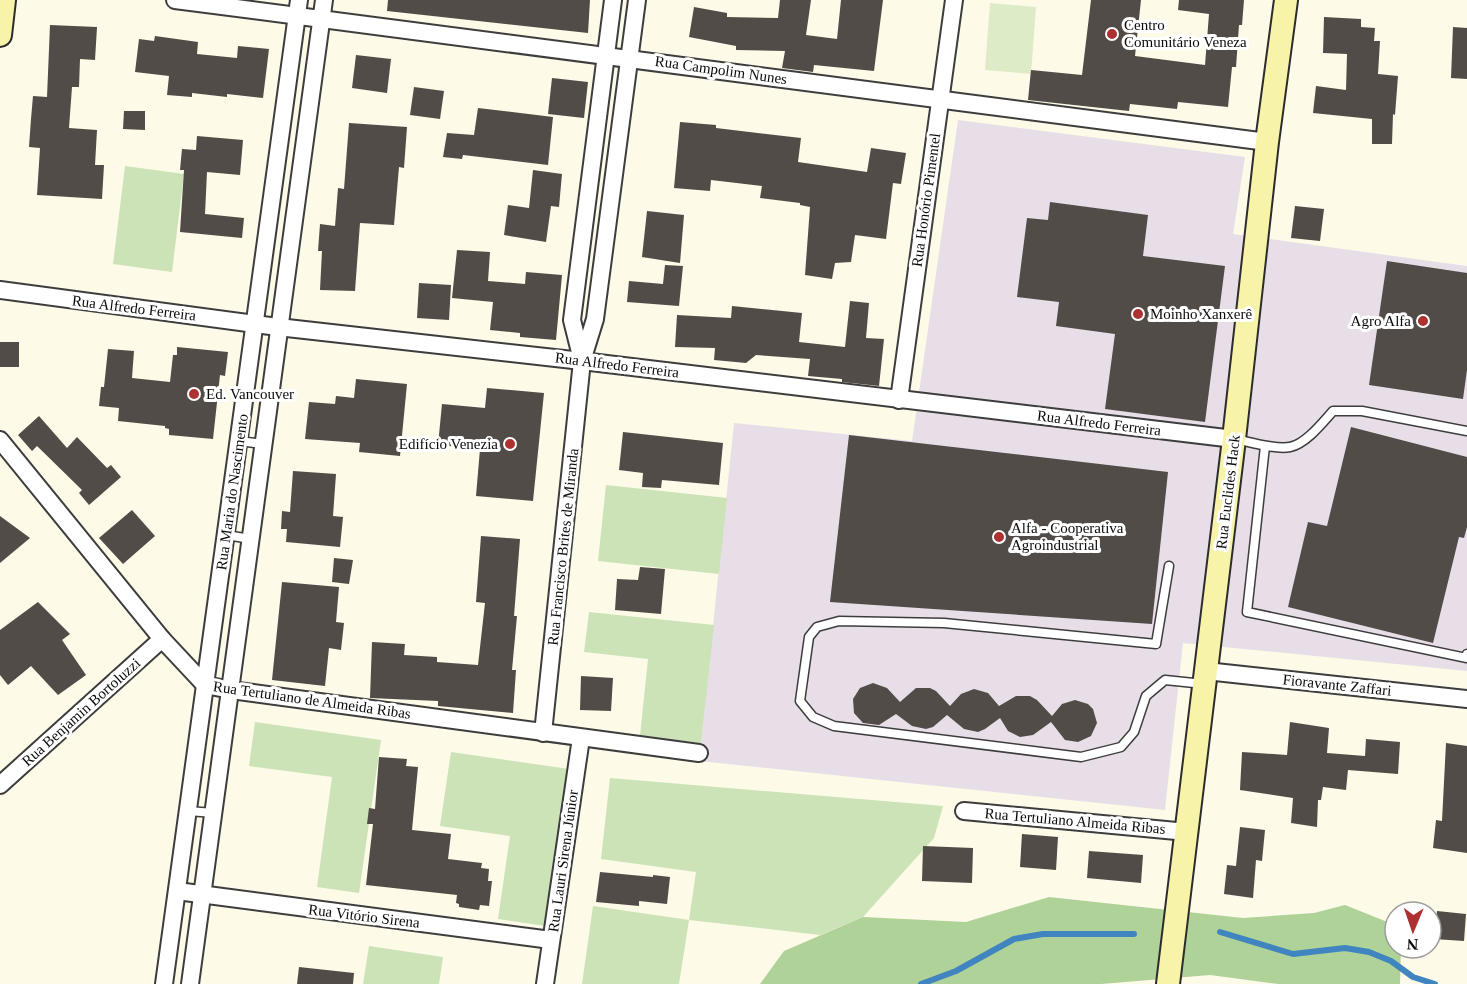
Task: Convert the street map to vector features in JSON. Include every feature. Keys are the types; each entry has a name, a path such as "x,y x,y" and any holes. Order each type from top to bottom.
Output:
{"main road":[{"path":"0,35 4,0"},
{"name":"Rua Euclides Hack","path":"1168,984 1234,439 1267,142 1286,0"}],"street":[{"name":"Rua Campolim Nunes","path":"175,0 298,7 322,18 1267,142"},
{"name":"Rua Maria do Nascimento","path":"190,984 324,0"},
{"name":"Rua Francisco Brites de Miranda","path":"582,361 572,320 613,0"},
{"name":"Rua Francisco Brites de Miranda","path":"543,733 582,361 595,319 637,0"},
{"name":"Rua Honório Pimentel","path":"899,400 954,0"},
{"name":"Rua Maria do Nascimento","path":"164,984 298,7"},
{"path":"282,122 306,125"},
{"path":"593,160 616,164"},
{"path":"271,204 295,207"},
{"path":"581,251 604,253"},
{"name":"Rua Alfredo Ferreira","path":"0,290 278,327 1234,439"},
{"name":"Rua Tertuliano de Almeida Ribas","path":"0,440 162,639 205,685 699,753"},
{"name":"Rua Benjamin Bortoluzzi","path":"0,785 162,639"},
{"name":"Fioravante Zaffari","path":"1205,677 1467,699"},
{"name":"Rua Lauri Sirena Júnior","path":"545,984 580,738"},
{"name":"Rua Tertuliano Almeida Ribas","path":"964,810 1186,832"},
{"name":"Rua Vitório Sirena","path":"177,891 551,940"}],"lane":[{"path":"1234,439 1265,446 1291,447 1310,436 1334,411 1362,411 1467,431"},
{"path":"239,441 263,444"},
{"path":"1265,446 1247,612 1467,658 1467,654"},
{"path":"226,535 250,539"},
{"path":"1169,566 1156,644 944,623 839,621 817,627 809,637 800,700 813,717 834,726 1081,757 1121,747 1134,732 1146,696 1165,680 1205,677"},
{"path":"188,811 214,813"}],"shaded area":[{"path":"958,120 1245,157 1233,234 1467,266 1467,671 1183,643 1165,810 699,761 734,423 912,441"}],"green space":[{"path":"990,3 1036,7 1031,74 985,70"},
{"path":"125,166 184,174 172,272 113,264"},
{"path":"606,485 727,498 719,574 598,561"},
{"path":"589,612 714,625 701,743 640,736 648,659 584,652"},
{"path":"255,722 381,740 359,893 317,887 332,777 249,766"},
{"path":"451,752 569,769 546,926 498,919 510,836 440,826"},
{"path":"610,778 943,806 934,838 863,917 820,935 689,920 696,872 601,859"},
{"path":"1049,897 1243,918 1314,913 1345,905 1383,920 1383,960 1401,960 1400,984 1278,984 1210,975 1101,984 760,984 784,951 863,917 966,922"},
{"path":"593,906 689,920 679,984 582,984"},
{"path":"369,946 443,957 439,984 363,984"}],"building":[{"path":"388,0 590,0 588,33 387,11"},
{"path":"780,0 811,0 806,35 837,39 841,0 883,0 874,71 814,65 813,72 782,68 785,51 736,50 736,46 689,37 694,7 727,13 727,17 778,18"},
{"path":"1091,0 1141,0 1135,56 1205,65 1209,14 1178,10 1179,0 1244,0 1242,25 1239,25 1236,67 1232,67 1228,107 1178,102 1177,109 1130,104 1129,111 1028,100 1031,70 1082,75"},
{"path":"1324,17 1361,19 1361,27 1375,28 1374,41 1380,41 1378,74 1398,76 1392,144 1372,144 1372,119 1313,113 1316,86 1346,90 1347,54 1323,53"},
{"path":"50,25 97,27 95,60 80,59 79,87 72,87 69,128 97,130 95,165 104,165 102,199 37,195 40,148 29,147 31,119 33,96 47,97"},
{"path":"1453,27 1467,28 1467,79 1451,78"},
{"path":"155,36 198,42 197,54 237,58 238,46 269,49 263,98 227,94 227,97 192,93 192,97 167,95 169,76 135,72 139,39 154,41"},
{"path":"356,55 391,59 387,93 352,88"},
{"path":"552,78 588,82 584,118 548,114"},
{"path":"414,87 444,91 440,119 410,115"},
{"path":"478,108 553,117 548,165 463,155 462,159 443,157 447,133 474,135"},
{"path":"124,111 145,111 145,130 123,129"},
{"path":"680,122 801,138 798,162 867,172 871,148 906,153 901,184 893,183 886,239 855,235 851,262 835,263 832,279 805,275 810,207 800,205 800,203 760,198 762,186 711,180 710,191 674,188"},
{"path":"349,123 407,127 404,168 399,167 394,225 360,223 355,291 320,290 322,251 318,251 320,224 335,226 338,188 344,189"},
{"path":"197,136 243,140 240,175 207,172 205,214 244,218 242,238 180,232 184,170 180,170 182,149 196,150"},
{"path":"533,170 562,174 559,207 551,206 546,242 504,235 508,205 529,208"},
{"name":"Moinho Xanxerê","path":"1050,202 1148,215 1143,256 1225,266 1205,422 1105,409 1115,334 1056,326 1059,302 1017,297 1027,218 1048,220"},
{"path":"1295,206 1324,209 1320,241 1291,238"},
{"path":"647,211 684,215 680,263 642,257"},
{"path":"457,250 490,252 488,281 525,284 526,272 562,275 556,340 520,337 520,333 490,330 493,302 452,298"},
{"name":"Agro Alfa","path":"1387,261 1467,273 1467,370 1463,399 1369,385"},
{"path":"665,265 683,266 679,306 627,302 629,281 663,284"},
{"path":"419,283 451,285 449,320 417,318"},
{"path":"850,301 869,303 866,338 884,339 879,386 808,376 810,359 756,355 746,363 714,360 715,348 675,347 677,315 731,318 732,306 802,313 799,342 845,347"},
{"path":"0,342 19,342 19,367 0,367"},
{"path":"177,347 228,352 225,376 220,375 213,439 169,435 169,429 165,426 118,421 119,408 99,406 101,387 104,387 108,349 134,351 132,378 170,382 173,355 177,355"},
{"path":"356,379 407,384 400,456 359,452 360,443 305,439 309,402 335,404 336,396 354,398"},
{"name":"Edifício Venezia","path":"487,388 544,393 533,501 476,496 480,449 438,445 442,404 485,408"},
{"path":"39,416 67,448 77,437 107,468 111,465 121,477 89,505 79,493 82,490 37,446 32,451 18,435"},
{"path":"1351,427 1467,457 1467,527 1464,538 1459,537 1433,643 1288,607 1308,522 1327,526"},
{"path":"623,432 723,443 719,485 662,480 661,488 642,487 643,473 619,470"},
{"name":"Alfa - Cooperativa Agroindustrial","path":"849,435 1168,472 1152,624 830,602"},
{"path":"293,471 336,474 333,516 343,517 340,547 286,542 287,529 281,529 282,511 290,512"},
{"path":"132,510 155,536 123,564 99,538"},
{"path":"0,516 30,538 0,563"},
{"path":"481,536 520,539 514,616 517,616 512,670 516,670 513,713 438,706 438,701 370,698 372,642 405,644 404,655 437,657 437,662 478,665 485,603 476,602"},
{"path":"334,558 353,560 349,584 332,582"},
{"path":"640,567 665,569 661,614 615,610 617,579 638,580"},
{"path":"282,582 339,587 336,622 344,623 341,650 329,648 325,686 272,680"},
{"path":"38,602 70,634 62,640 86,675 58,695 31,666 8,685 0,675 0,630"},
{"path":"581,676 613,678 611,711 580,710"},
{"path":"873,683 887,688 900,702 916,688 930,688 936,691 950,706 961,694 974,689 988,693 999,706 1016,696 1030,696 1052,716 1062,704 1075,700 1088,704 1093,709 1097,723 1091,736 1078,742 1065,740 1051,722 1033,735 1020,737 1008,731 1000,718 978,732 964,729 947,715 933,727 926,729 912,726 896,714 879,725 863,723 854,713 853,699 860,688"},
{"path":"1290,722 1329,728 1327,753 1365,756 1366,739 1400,742 1398,774 1348,770 1346,790 1323,787 1321,800 1318,800 1317,827 1291,823 1293,798 1240,790 1242,752 1287,755"},
{"path":"1446,743 1467,746 1467,853 1433,848 1436,820 1442,821"},
{"path":"379,757 407,759 406,766 418,767 412,830 451,834 448,859 482,863 481,868 489,869 488,881 492,881 489,906 480,905 479,910 459,907 456,903 457,895 366,885 373,824 367,824 369,808 375,809"},
{"path":"1240,827 1265,830 1262,861 1256,860 1253,898 1224,894 1227,865 1236,866"},
{"path":"1022,834 1058,837 1056,870 1020,867"},
{"path":"923,846 973,848 972,883 922,881"},
{"path":"1089,851 1143,855 1141,883 1087,878"},
{"path":"600,872 670,877 667,904 639,901 639,906 596,902"},
{"path":"1443,912 1466,914 1464,941 1443,940"},
{"path":"299,967 354,973 353,984 297,984"}],"waterway":[{"path":"1220,932 1293,954 1345,948 1369,952 1391,961 1413,977 1435,984"},
{"path":"921,984 956,971 1014,939 1043,934 1134,934"}],"place":[{"name":"Centro Comunitário Veneza","path":"1112,34"},
{"name":"Moinho Xanxerê","path":"1138,314"},
{"name":"Agro Alfa","path":"1423,321"},
{"name":"Ed. Vancouver","path":"194,394"},
{"name":"Edifício Venezia","path":"510,444"},
{"name":"Alfa - Cooperativa Agroindustrial","path":"999,537"}]}
